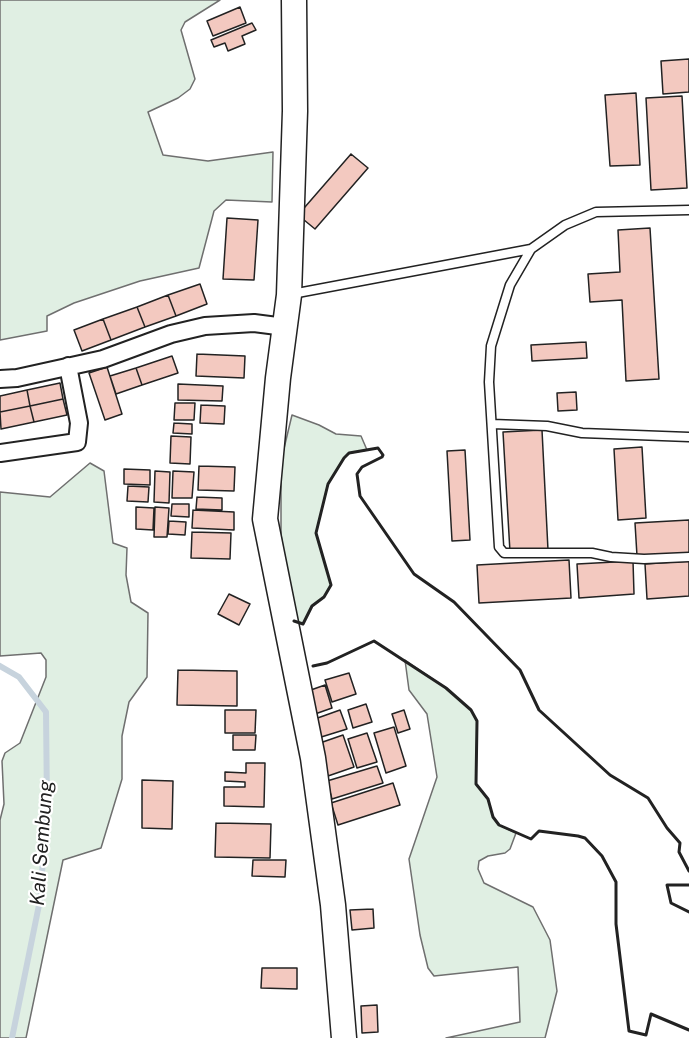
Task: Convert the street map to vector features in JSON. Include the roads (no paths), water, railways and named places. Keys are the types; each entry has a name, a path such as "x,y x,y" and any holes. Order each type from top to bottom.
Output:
{"main road":[{"path":"294,0 295,111 289,295 278,378 265,519 313,758 333,905 344,1038"}],"street":[{"path":"0,379 17,378 103,359 171,334 205,326 254,323 285,327"},
{"path":"0,453 77,442 79,423 68,366"}],"lane":[{"path":"289,295 531,249 566,225 596,212 689,210"},
{"path":"531,249 510,285 491,346 489,382 501,551 504,553 592,553 644,559 689,557"},
{"path":"492,424 547,426 582,433 689,437"}],"waterway":[{"name":"Kali Sembung","path":"0,666 19,677 46,712 47,806 40,900 12,1038"}]}
